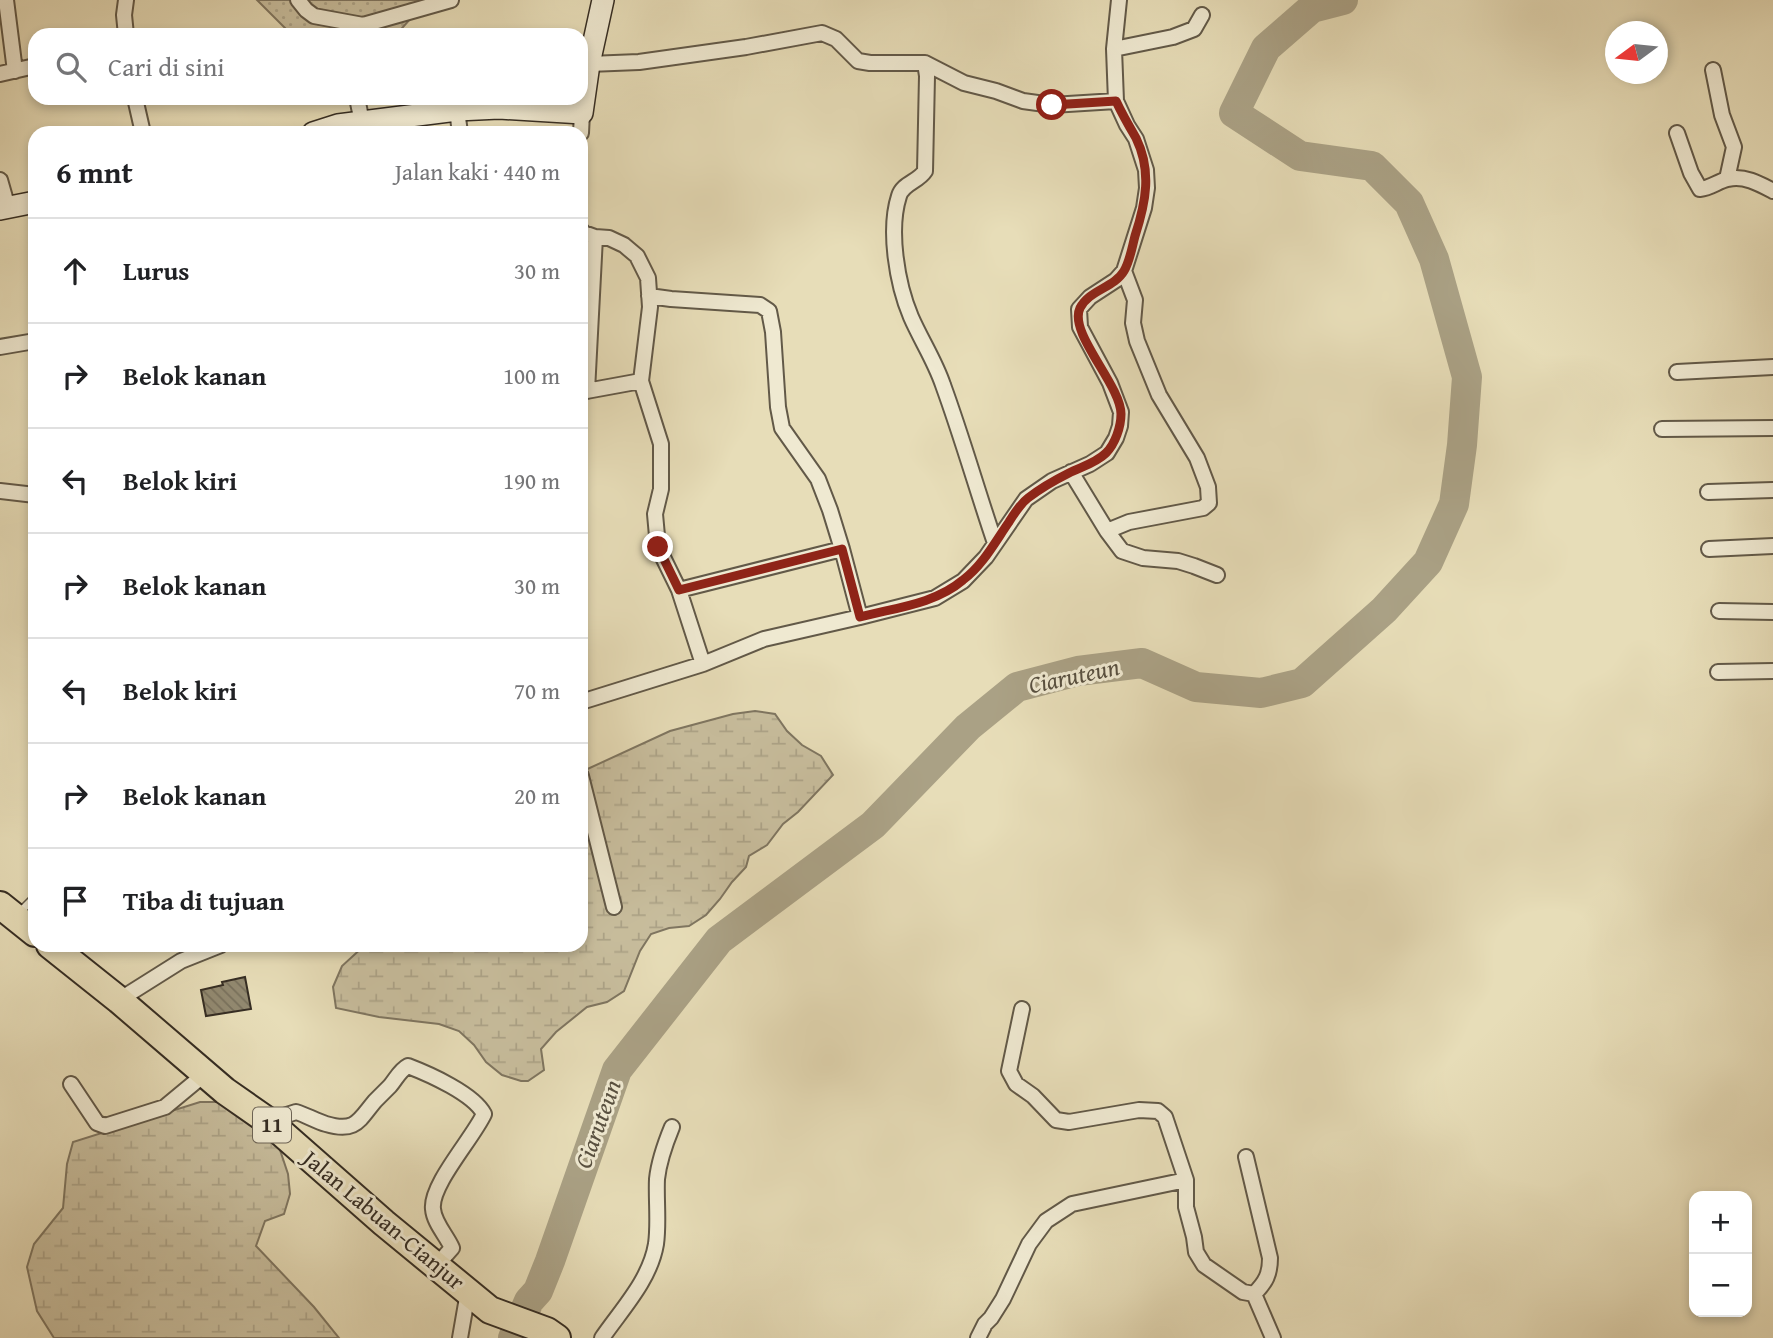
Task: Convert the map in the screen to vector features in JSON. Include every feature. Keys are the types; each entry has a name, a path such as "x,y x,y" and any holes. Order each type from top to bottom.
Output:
{"highway":[{"name":"Jalan Labuan-Cianjur","path":"59,952 225,1091 268,1121 490,1310 552,1335"}],"street":[{"path":"6,0 15,71"},
{"path":"125,28 126,0"},
{"path":"298,0 314,16 344,28"},
{"path":"350,28 451,0"},
{"path":"588,71 603,0"},
{"path":"588,700 703,664 764,639 935,598 963,580 986,557 1026,499 1052,481 1107,453 1116,438 1121,412 1080,327 1080,309 1090,296 1116,280 1124,271 1144,208 1147,188 1146,170 1136,139 1116,101 1114,49 1119,0"},
{"path":"1114,49 1173,37 1194,29 1202,15"},
{"path":"589,64 639,62 822,33 836,39 858,61 870,64 925,64 964,83 1023,101 1052,105 1116,101"},
{"path":"925,64 925,171 920,178 899,192 894,215 900,283 910,314 943,382 995,543"},
{"path":"0,74 28,68"},
{"path":"1713,70 1723,115 1734,147 1727,179"},
{"path":"137,105 141,126"},
{"path":"358,105 362,122"},
{"path":"348,126 457,110 499,108 581,123 583,105"},
{"path":"457,110 459,126"},
{"path":"1677,133 1691,173 1700,189 1735,178 1755,182 1773,191"},
{"path":"0,180 4,208 28,203"},
{"path":"588,234 608,238 624,245 637,256 648,278 650,307 641,381 661,444 661,489 655,514 658,547 679,590 703,664"},
{"path":"588,336 595,237"},
{"path":"1107,531 1129,522 1203,508 1209,503 1209,487 1198,458 1159,396 1136,341 1133,323 1135,300 1124,271"},
{"path":"649,296 760,305 769,311 782,428 818,479 842,549 860,617"},
{"path":"0,347 28,342"},
{"path":"1678,372 1773,367"},
{"path":"588,391 641,381"},
{"path":"1662,429 1773,428"},
{"path":"1071,472 1122,551 1143,558 1178,561 1217,575"},
{"path":"1709,492 1773,490"},
{"path":"0,491 28,494"},
{"path":"1709,549 1773,546"},
{"path":"679,590 842,549"},
{"path":"1719,611 1773,612"},
{"path":"1718,672 1773,671"},
{"path":"588,804 614,907"},
{"path":"119,1000 181,961 204,952"},
{"path":"1022,1009 1009,1071 1016,1084 1056,1120 1069,1122 1139,1110 1158,1111 1165,1117 1186,1180 1186,1207 1196,1252 1204,1265 1243,1292 1254,1294"},
{"path":"268,1121 296,1112 326,1124 350,1126 362,1119 403,1068 408,1066 433,1076 473,1101 484,1114 449,1168 436,1193 432,1208 452,1248 436,1266"},
{"path":"71,1084 97,1123 105,1126 165,1107 206,1073"},
{"path":"602,1338 632,1298 656,1245 657,1178 660,1158 672,1127"},
{"path":"1246,1157 1270,1258 1270,1271 1265,1284 1254,1294"},
{"path":"978,1338 1003,1298 1029,1244 1046,1221 1072,1204 1186,1180"},
{"path":"460,1338 468,1292"},
{"path":"1254,1294 1273,1338"}],"green space":[{"path":"257,0 427,0 402,28 285,28"},
{"path":"755,711 775,714 787,731 802,745 821,756 833,775 783,824 767,845 749,856 746,867 706,915 689,926 669,928 651,934 640,951 624,991 607,1002 587,1007 556,1032 541,1049 544,1070 528,1081 521,1081 502,1075 486,1062 474,1045 459,1031 439,1024 379,1017 336,1008 333,987 342,966 357,952 588,952 588,769 670,731 733,714"},
{"path":"200,1102 221,1102 275,1135 288,1174 290,1194 284,1214 265,1221 256,1246 314,1307 339,1338 54,1338 37,1311 27,1267 34,1244 63,1208 67,1164 73,1142"}],"building":[{"path":"245,977 251,1009 206,1016 201,990"}],"waterway":[{"name":"Ciaruteun","path":"513,1338 529,1301 538,1291 550,1261 617,1070 719,940 873,825 968,727 1017,687 1078,671 1142,663 1196,687 1261,693 1302,683 1384,610 1428,562 1454,504 1467,377 1434,259 1409,203 1372,166 1300,156 1234,113 1266,48 1312,8 1343,0"}],"route":[{"path":"658,547 679,590 842,549 860,617 935,598 963,580 986,557 1026,499 1052,481 1107,453 1116,438 1121,412 1110,383 1080,327 1080,309 1090,296 1116,280 1124,271 1144,208 1146,170 1136,139 1116,101 1052,105"}]}
